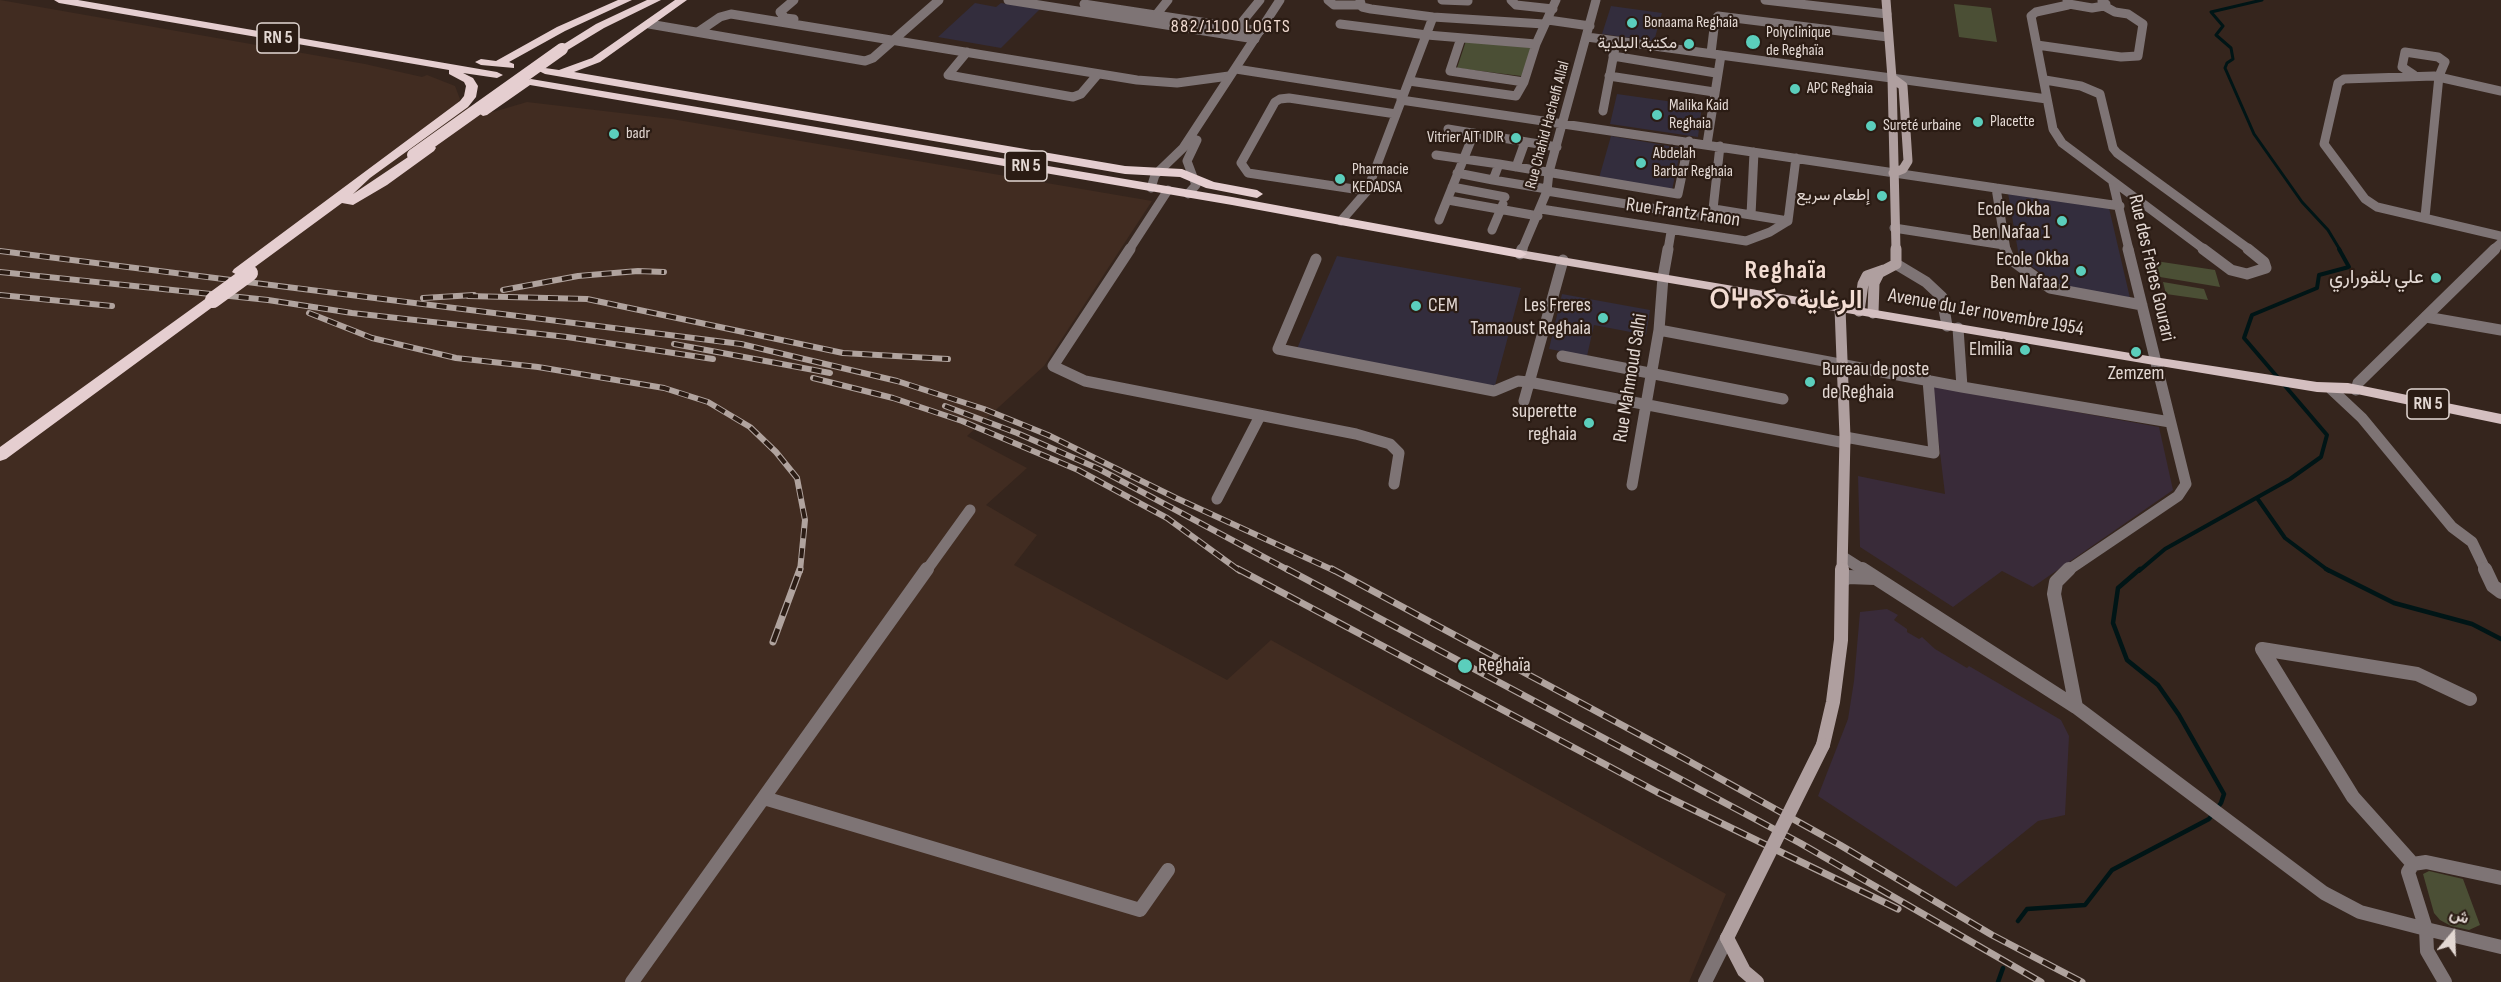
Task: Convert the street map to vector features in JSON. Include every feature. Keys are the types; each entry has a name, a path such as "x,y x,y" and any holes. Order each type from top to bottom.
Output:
{"highway":[{"name":"RN 5","path":"59,0 496,76"},
{"name":"RN 5","path":"111,0 472,60 496,76"},
{"path":"333,204 366,174 464,104 496,76 561,29 627,0"},
{"path":"244,273 333,204 409,154 558,48 601,19 643,0"},
{"path":"558,48 656,0"},
{"path":"559,74 596,60 682,0"},
{"path":"460,68 472,60"},
{"path":"501,100 538,92 574,89 587,78 596,60"},
{"path":"421,62 454,72 469,80 472,92 464,104"},
{"path":"0,445 244,273 545,71 542,66 531,63 496,76"},
{"name":"RN 5","path":"545,71 1125,170 1176,173 1194,177 1217,193"},
{"path":"496,76 498,81 509,85 528,83"},
{"name":"RN 5","path":"528,83 1188,194 1217,193 1345,216 1521,252"},
{"path":"348,202 409,154"},
{"path":"0,455 208,299"}],"main road":[{"path":"1859,311 1863,284 1867,276 1896,264 1892,78 1886,0"},
{"path":"1892,78 1903,86 1908,161 1903,169 1893,173"},
{"name":"Avenue du 1er novembre 1954","path":"1521,252 1953,327 2153,356 2303,381"},
{"path":"1873,313 1874,283 1879,273 1885,269"},
{"path":"1757,982 1744,971 1727,938 1823,746 1833,702 1841,640 1845,440 1840,308"},
{"name":"RN 5","path":"2303,381 2331,389 2356,390"},
{"name":"RN 5","path":"2303,381 2501,419"}],"street":[{"path":"794,0 780,12 781,16 966,52 1164,83 1229,76"},
{"path":"649,24 863,61 873,58 939,0"},
{"path":"1008,0 1255,39"},
{"path":"1060,0 1260,31"},
{"path":"1150,22 1168,0"},
{"path":"1238,27 1260,0"},
{"path":"1151,188 1153,178 1183,148 1280,0"},
{"path":"1328,0 1334,5 1360,3 1371,9 1433,17 1590,26"},
{"path":"1442,0 1468,1 1470,19"},
{"path":"1409,81 1516,96 1524,82 1536,44 1554,4 1516,6 1511,0"},
{"name":"Rue Chahid Hachelfi Allal","path":"1521,252 1547,190 1549,172 1596,0"},
{"path":"1765,0 1887,14"},
{"path":"2037,45 2121,57 2138,56 2143,24 2130,15 2115,12 2103,3 2092,8 2068,2 2032,13 2037,45 2053,129 2062,143 2231,270 2247,274 2266,268 2264,262 2256,255 2117,153 2100,94 2081,86 2044,80"},
{"path":"698,32 720,17 731,14 896,38"},
{"path":"1707,144 1716,73 1715,20 1718,16 1726,15 1888,37"},
{"path":"1345,216 1367,191 1433,17"},
{"path":"1340,24 1427,35 1536,44"},
{"path":"1587,37 2047,99"},
{"path":"1461,38 1450,71 1524,82"},
{"path":"1603,111 1617,41"},
{"path":"966,52 948,71 948,75 1073,97 1081,94 1098,74"},
{"path":"2415,75 2402,67 2404,52 2442,59 2445,62 2439,76 2425,217"},
{"path":"1613,56 1716,73"},
{"path":"1641,81 1644,61"},
{"path":"1672,85 1677,66"},
{"path":"1236,69 1562,124 2120,206"},
{"path":"1188,194 1196,185 1187,165 1188,157 1236,73 1236,69"},
{"path":"2501,91 2439,76 2415,75 2340,80 2324,144 2365,199 2377,207 2501,236"},
{"path":"1609,76 1714,92"},
{"path":"1367,191 1248,173 1241,163 1275,102 1280,99 1289,98 1396,114"},
{"path":"1491,136 1504,115"},
{"path":"1502,138 1504,115"},
{"path":"1448,129 1557,147"},
{"path":"1439,220 1474,133"},
{"path":"1436,155 1678,194 1689,141"},
{"path":"1516,167 1525,142"},
{"path":"1457,174 1712,218 1720,146"},
{"path":"1751,215 1754,152"},
{"path":"1714,209 1788,221 1796,158"},
{"path":"1493,180 1499,164"},
{"path":"1492,230 1510,183"},
{"name":"Rue des Frères Gourari","path":"2076,707 2054,588 2065,572 2182,493 2186,479 2153,356 2113,183"},
{"path":"1452,187 1505,197"},
{"path":"1996,188 2004,245 2009,258 2050,288 2142,305"},
{"path":"1168,190 1053,366 1085,381 1356,434 1390,444 1399,453 1394,484"},
{"name":"Rue Frantz Fanon","path":"1448,200 1500,210 1539,213 1728,240 1746,241 1770,232 1788,221"},
{"path":"1894,228 2004,245"},
{"name":"Rue Mahmoud Salhi","path":"1632,485 1659,330 1663,277 1671,232"},
{"path":"2356,390 2358,384 2501,243"},
{"path":"1316,259 1278,349 1494,391 1518,381 1529,382 1845,440 1934,453 1928,380"},
{"path":"1524,401 1563,260"},
{"path":"1896,264 1926,282 1942,297 1953,327 1962,387"},
{"path":"2426,317 2501,330"},
{"path":"1659,330 1962,387 2170,422"},
{"path":"1563,356 1783,399"},
{"path":"2331,389 2362,418 2452,527 2472,542 2493,586 2501,592"},
{"path":"1217,500 1260,416"},
{"path":"632,982 970,510"},
{"path":"1844,557 2076,707 2324,893 2342,904 2367,915 2501,947"},
{"path":"1842,581 1848,576 1878,579"},
{"path":"2413,864 2353,797 2262,649 2417,674 2470,699"},
{"path":"764,798 1140,910 1168,870"},
{"path":"2445,982 2427,951 2426,929 2408,872 2413,864 2426,862 2501,878"},
{"path":"1705,982 1727,938"}],"shaded area":[{"path":"0,0 365,64 422,77 427,75 455,86 460,99 458,105 493,112 527,102 672,119 1152,201 1044,366 967,436 1027,468 986,505 1037,535 1014,565 1227,680 1271,640 1726,894 1689,982 0,982"},
{"path":"975,3 996,7 1001,3 1040,9 1001,48 938,37"},
{"name":"Bonaama Reghaia","path":"1611,6 1662,13 1654,41 1602,34"},
{"name":"Malika Kaid Reghaia","path":"1617,94 1702,106 1698,137 1610,124"},
{"name":"Abdelah Barbar Reghaia","path":"1611,136 1681,148 1672,190 1599,178"},
{"path":"2008,193 2109,208 2130,298 2058,285 2019,257"},
{"name":"CEM","path":"1337,256 1521,288 1494,389 1296,351"},
{"name":"Les Freres Tamaoust Reghaia","path":"1562,294 1650,310 1646,335 1594,325 1587,356 1549,349"},
{"path":"1932,386 2159,427 2173,490 2033,587 2002,571 1953,607 1860,547 1858,476 1945,494"},
{"path":"1887,609 1898,615 1894,620 1907,629 1907,632 1919,639 1922,637 1935,649 1967,668 1969,666 2061,720 2069,736 2065,815 2038,821 1956,887 1818,796 1848,719 1860,612"}],"green space":[{"path":"1954,4 1991,8 1997,42 1959,37"},
{"path":"1466,41 1538,46 1529,77 1457,68"},
{"path":"2149,260 2215,270 2220,287 2154,276"},
{"path":"2163,282 2204,289 2208,300 2166,294"},
{"path":"2429,871 2463,879 2480,925 2469,930 2451,926 2440,920 2434,913 2423,874"}],"waterway":[{"path":"2262,0 2211,12 2223,26 2216,35 2231,48 2233,59 2227,63 2225,68 2254,134 2302,202 2328,230 2340,250"},
{"path":"2139,571 2165,549 2290,479 2321,457 2327,435 2244,338 2252,315 2317,288 2319,275 2349,267 2339,249"},
{"path":"2257,498 2285,538 2327,570"},
{"path":"2018,921 2027,909 2085,905 2112,870 2209,819 2221,803 2224,794 2179,715 2158,685 2127,660 2113,623 2118,588 2140,569"},
{"path":"2327,570 2394,603 2472,624 2501,639"},
{"path":"1998,982 2003,968"}],"railway":[{"path":"0,251 741,344 897,381 984,409 1048,435 1176,498 1335,571"},
{"path":"503,290 578,276 638,271 664,272"},
{"path":"0,272 268,300 352,313 567,337 713,359"},
{"path":"0,295 112,306"},
{"path":"423,298 474,295"},
{"path":"468,296 587,299 843,353 948,359"},
{"path":"309,313 372,338 456,358 538,367 664,388 708,402 750,427 776,452 797,478 805,520 800,571"},
{"path":"674,344 830,373"},
{"path":"813,378 893,398 962,421 1078,470 1167,518 1240,571"},
{"path":"945,406 1017,433 1099,469 1290,571"},
{"path":"773,642 800,569"},
{"path":"1238,569 1657,792 1898,909"},
{"path":"1287,569 1800,843 2041,982"},
{"path":"1332,569 1685,759 1840,845 1992,935 2082,982"}],"place":[{"name":"Bonaama Reghaia","path":"1632,23"},
{"name":"Polyclinique de Reghaïa","path":"1753,42"},
{"name":"مكتبة البلدية","path":"1689,44"},
{"name":"APC Reghaia","path":"1795,89"},
{"name":"Malika Kaid Reghaia","path":"1657,115"},
{"name":"Placette","path":"1978,122"},
{"name":"Sureté urbaine","path":"1871,126"},
{"name":"badr","path":"614,134"},
{"name":"Vitrier AIT IDIR","path":"1516,138"},
{"name":"Abdelah Barbar Reghaia","path":"1641,163"},
{"name":"Pharmacie KEDADSA","path":"1340,179"},
{"name":"إطعام سريع","path":"1882,196"},
{"name":"Ecole Okba Ben Nafaa 1","path":"2062,221"},
{"name":"Ecole Okba Ben Nafaa 2","path":"2081,271"},
{"name":"علي بلقوراري","path":"2436,278"},
{"name":"CEM","path":"1416,306"},
{"name":"Les Freres Tamaoust Reghaia","path":"1603,318"},
{"name":"Elmilia","path":"2025,350"},
{"name":"Zemzem","path":"2136,352"},
{"name":"Bureau de poste de Reghaia","path":"1810,382"},
{"name":"superette reghaia","path":"1589,423"},
{"name":"Reghaïa","path":"1465,666"}],"district":[{"name":"882/1100 LOGTS","path":"1231,27"},
{"name":"Reghaïa ⵔⵖⴰⵢⴰ الرغاية","path":"1786,286"}]}
